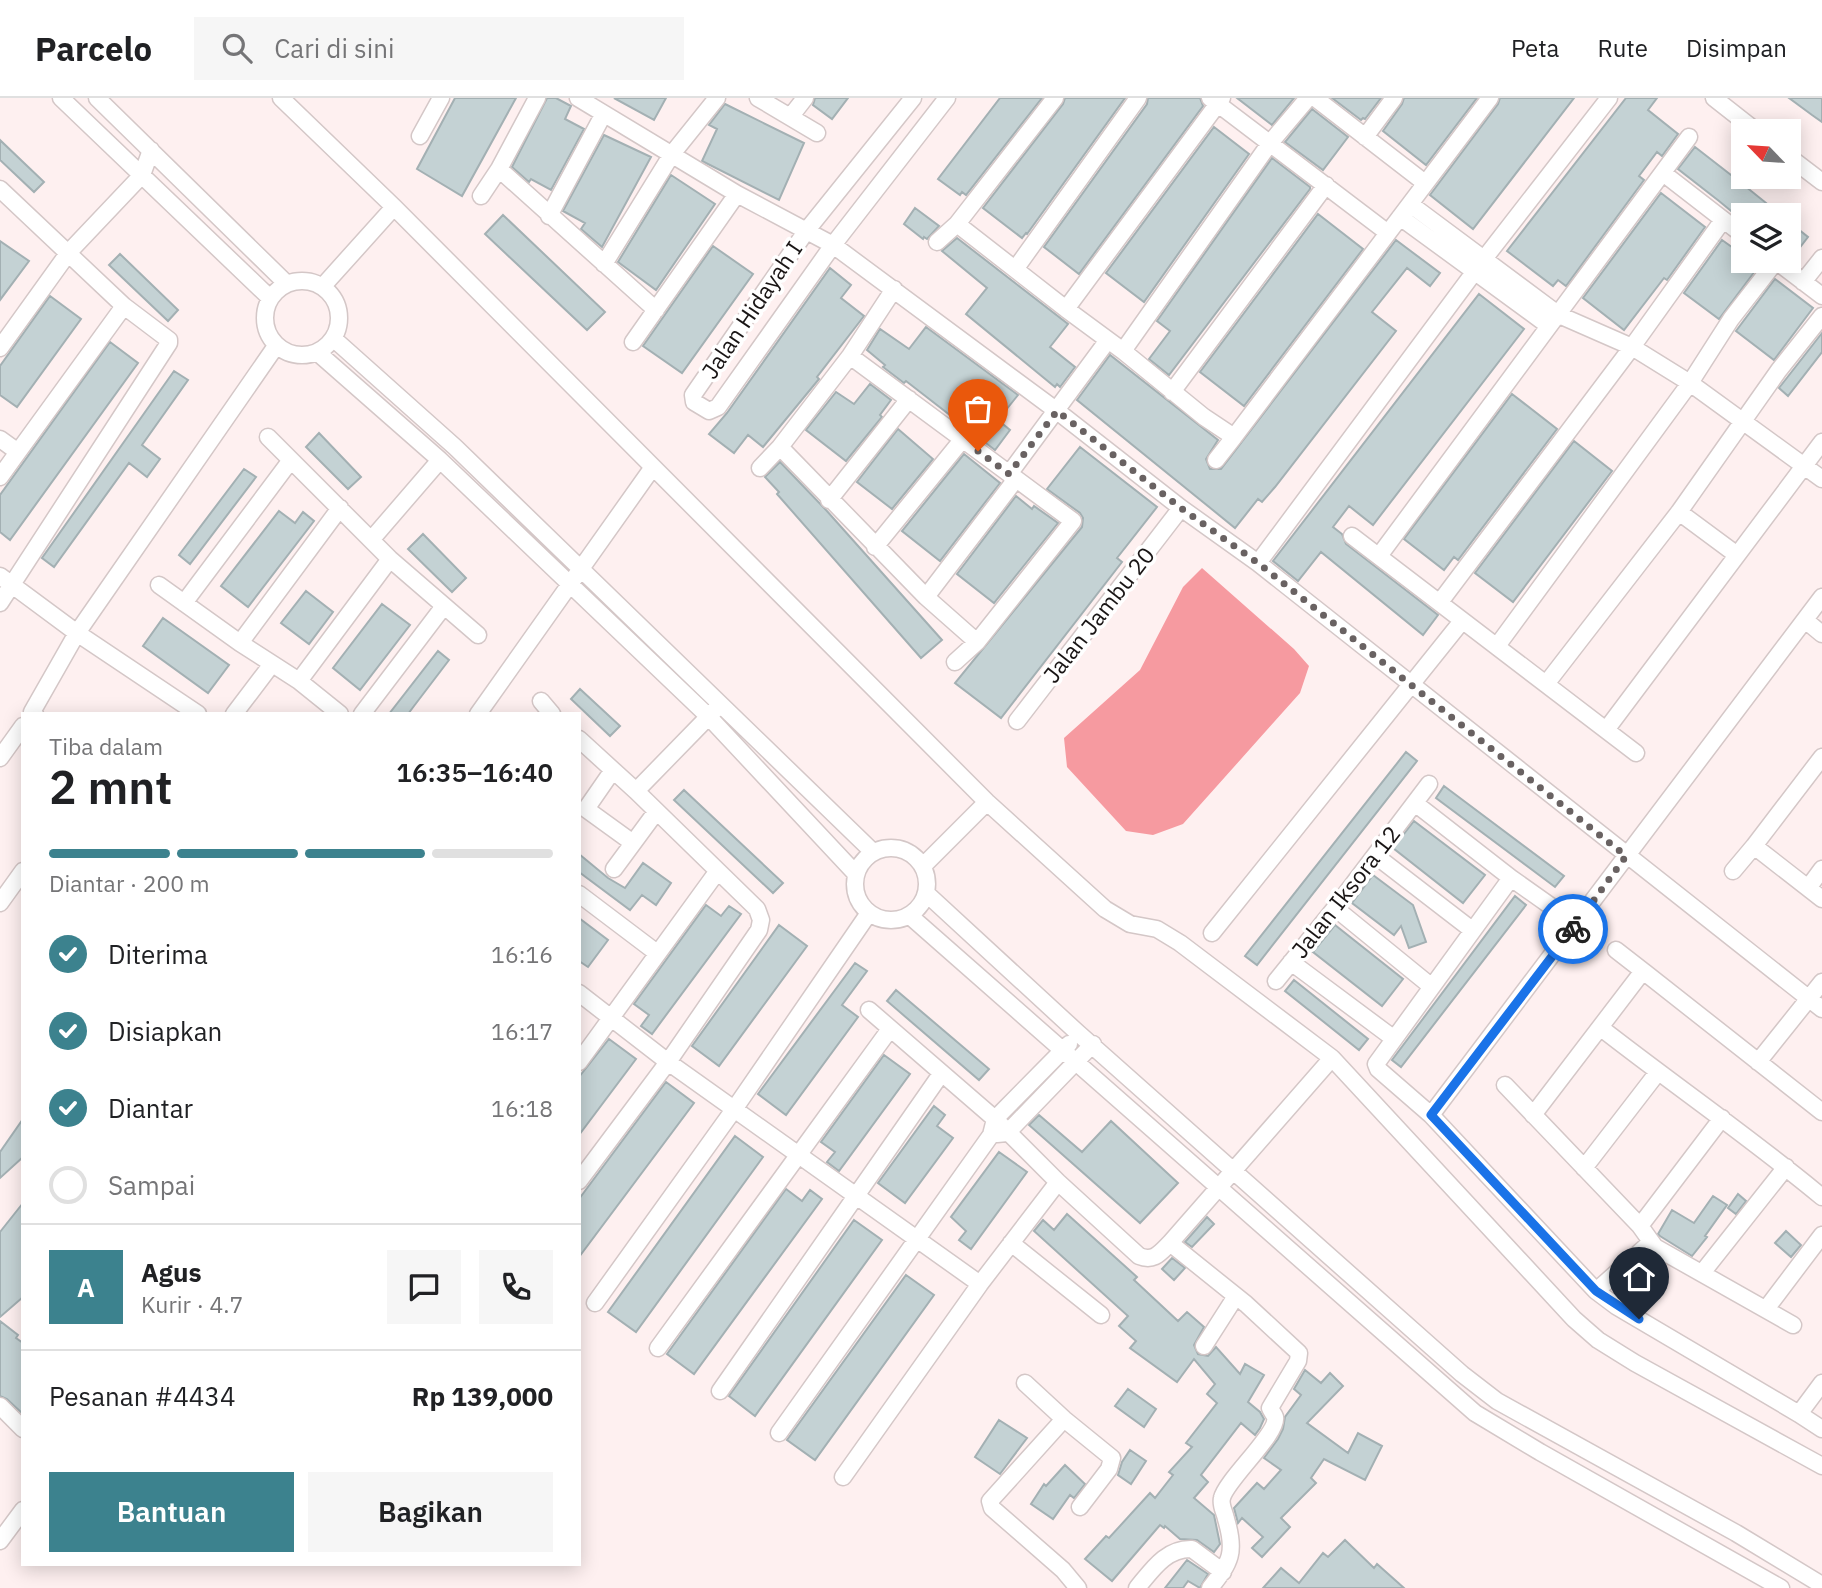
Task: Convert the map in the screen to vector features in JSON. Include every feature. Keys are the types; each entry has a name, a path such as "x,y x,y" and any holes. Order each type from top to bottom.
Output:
{"street":[{"path":"61,98 270,298"},
{"path":"97,98 286,284"},
{"path":"281,98 394,207 987,802 1105,909 1130,925 1157,929 1180,943 1332,1058 1574,1319 1598,1340 1822,1466"},
{"path":"481,196 499,169 537,98"},
{"path":"578,98 737,194 833,245 894,289 1181,508 1258,563 1816,1004"},
{"path":"604,264 672,154 717,98"},
{"path":"758,98 817,133"},
{"path":"791,116 805,98"},
{"path":"807,230 913,98"},
{"path":"833,245 947,98"},
{"path":"937,242 957,224 1055,98"},
{"path":"1016,268 1138,98"},
{"path":"1124,351 1270,143 1308,98"},
{"path":"1315,98 1425,183"},
{"path":"1365,137 1394,98"},
{"path":"1216,460 1490,98"},
{"path":"1258,563 1609,98"},
{"path":"1714,98 1741,119"},
{"path":"420,136 436,100"},
{"path":"1066,309 1217,100 1388,233"},
{"path":"549,216 603,115"},
{"path":"1379,556 1689,137"},
{"path":"0,348 69,251 142,175 151,150"},
{"path":"1801,166 1822,183"},
{"path":"499,169 656,310"},
{"path":"1663,173 1731,226"},
{"path":"1172,392 1326,186"},
{"path":"0,214 5,194 69,251 124,306 166,336 169,343 6,581 0,603"},
{"path":"633,342 737,194"},
{"path":"323,286 394,207"},
{"path":"1405,211 1554,320 1632,346 1690,383 1822,479"},
{"path":"1440,602 1723,220"},
{"path":"957,224 1234,438"},
{"name":"Jalan Hidayah I","path":"807,230 693,395 694,402 709,411 718,407 833,245"},
{"path":"1803,282 1822,258"},
{"path":"1497,646 1690,383 1731,319 1767,273"},
{"path":"1791,273 1822,296"},
{"path":"305,280 323,286 336,301 340,320 334,339 317,352 296,355 276,346 267,332 264,314 270,298 286,284 305,280"},
{"path":"760,468 780,447 850,356 894,289"},
{"path":"0,477 124,306"},
{"path":"1546,684 1679,512 1779,370 1822,316"},
{"path":"334,339 455,447 873,852"},
{"path":"926,597 1108,340"},
{"path":"32,712 77,633 276,346"},
{"path":"317,352 440,460 708,716 856,874"},
{"path":"850,356 1073,521 977,642 955,662"},
{"path":"829,500 909,400"},
{"path":"268,437 390,559 478,635"},
{"path":"0,439 18,452"},
{"path":"875,547 962,440"},
{"path":"1606,730 1822,442"},
{"path":"780,447 875,547 977,642"},
{"path":"184,603 291,460"},
{"path":"371,540 440,460"},
{"path":"479,712 653,467"},
{"path":"240,643 340,508"},
{"name":"Jalan Jambu 20","path":"1017,721 1181,508"},
{"path":"1679,512 1737,555"},
{"path":"1352,536 1636,753"},
{"path":"299,681 390,559"},
{"path":"6,581 77,633 195,712"},
{"path":"159,585 299,681 338,712"},
{"path":"1431,1115 1822,597"},
{"path":"364,712 444,606"},
{"path":"1805,620 1822,634"},
{"path":"1212,933 1462,621"},
{"path":"236,712 272,664"},
{"path":"541,701 550,712"},
{"path":"636,791 708,716 722,705"},
{"path":"0,758 21,729"},
{"path":"581,741 757,909 761,920 759,930 668,1062 581,1178"},
{"path":"1734,871 1821,760"},
{"path":"613,770 583,806 633,843"},
{"name":"Jalan Iksora 12","path":"1276,981 1376,856 1429,784"},
{"path":"923,866 987,802"},
{"name":"Jalan Iksora 12","path":"1416,804 1576,925"},
{"path":"614,869 656,812"},
{"path":"1754,846 1822,899"},
{"path":"887,847 901,848 914,855 923,866 928,879 927,894 920,907 910,916 896,921 881,920 869,913 859,902 855,889 856,874 862,861 873,852 887,847"},
{"path":"1376,856 1472,930"},
{"path":"1808,888 1822,869"},
{"path":"581,1059 717,872"},
{"path":"0,904 21,873"},
{"path":"1511,878 1393,1038 1376,1064 1378,1069 1431,1115 1596,1291 1616,1306 1822,1429"},
{"path":"927,894 1079,1033 1462,1374 1496,1401 1735,1533 1822,1585"},
{"path":"581,896 657,953"},
{"path":"1335,908 1432,986"},
{"path":"595,1303 735,1108 869,913"},
{"path":"910,916 1444,1389 1475,1413 1781,1588"},
{"path":"1616,950 1822,1112"},
{"path":"1292,962 1393,1038"},
{"path":"1533,1115 1643,971"},
{"path":"1758,1062 1816,1004 1822,982"},
{"path":"581,994 668,1062 980,1284"},
{"path":"869,1010 995,1119 999,1134 1058,1182 1139,1256 1147,1259 1157,1256 1170,1243 1332,1058"},
{"path":"1601,1028 1822,1197"},
{"path":"658,1349 890,1029"},
{"path":"779,1433 917,1239 999,1134 1070,1056 1079,1033"},
{"path":"995,1119 1070,1056 1093,1044"},
{"path":"1584,1168 1658,1072"},
{"path":"720,1391 941,1074"},
{"path":"1505,1086 1640,1226 1653,1244 1793,1325"},
{"path":"1640,1226 1722,1118"},
{"path":"1702,1273 1786,1167"},
{"path":"843,1477 980,1284 1058,1182"},
{"path":"1766,1309 1822,1235"},
{"path":"1011,1243 1101,1315"},
{"path":"1170,1243 1236,1296 1299,1353 1298,1361 1270,1408 1275,1417 1272,1426 1251,1459 1226,1488 1222,1498 1231,1534 1231,1555 1228,1566 1210,1588"},
{"path":"1596,1291 1653,1244"},
{"path":"1616,1306 1653,1244"},
{"path":"1204,1346 1236,1296"},
{"path":"1025,1383 1112,1458 1109,1469 1080,1507"},
{"path":"1799,1414 1822,1383"},
{"path":"0,1406 21,1427"},
{"path":"1064,1419 990,1501 992,1508 1063,1570 1079,1588"},
{"path":"1540,1452 1550,1430"},
{"path":"0,1541 21,1513"},
{"path":"1137,1588 1165,1556 1186,1548 1192,1549 1223,1572"}],"shaded area":[{"path":"1202,568 1294,649 1309,666 1300,693 1183,824 1153,835 1126,831 1067,767 1064,738 1140,670 1183,587"}],"building":[{"path":"455,98 516,98 462,196 417,169"},
{"path":"547,98 556,98 571,106 565,119 584,129 551,190 531,179 529,182 512,167"},
{"path":"614,98 666,98 654,120"},
{"path":"815,98 848,98 832,119 813,105"},
{"path":"1000,98 1042,98 966,195 962,192 960,195 938,179"},
{"path":"1065,98 1125,98 1022,238 983,208"},
{"path":"1148,98 1200,98 1203,106 1079,274 1044,247 1147,104"},
{"path":"1237,98 1294,98 1272,125"},
{"path":"1332,98 1381,98 1365,119 1361,120"},
{"path":"1404,98 1477,98 1426,165 1383,131"},
{"path":"1500,98 1574,98 1473,229 1430,195"},
{"path":"1626,98 1657,98 1648,110 1678,134 1662,156 1657,152 1639,176 1644,180 1566,286 1558,280 1553,286 1507,251"},
{"path":"1789,98 1822,98 1822,122 1812,115"},
{"path":"725,104 804,143 779,200 702,161 717,129 709,125"},
{"path":"1312,109 1348,137 1323,170 1285,142"},
{"path":"1214,127 1249,154 1144,302 1106,273"},
{"path":"604,135 651,157 602,247 581,229 585,223 563,211"},
{"path":"0,140 44,182 34,192 0,160"},
{"path":"1695,147 1731,175 1731,189 1748,189 1766,203 1731,203 1731,211 1678,169"},
{"path":"1272,158 1310,189 1169,375 1149,359 1170,331 1157,321"},
{"path":"671,175 715,204 656,290 618,262"},
{"path":"1661,193 1705,227 1667,280 1664,278 1624,330 1583,298"},
{"path":"915,208 939,226 927,239 923,239 904,224"},
{"path":"1318,214 1363,249 1244,406 1200,372"},
{"path":"503,215 605,312 587,330 485,234"},
{"path":"1801,231 1808,237 1801,246"},
{"path":"957,238 1068,324 1050,347 1075,367 1060,387 1057,384 1055,387 966,314 987,288 942,251"},
{"path":"1396,240 1440,273 1430,286 1407,268 1372,312 1396,331 1275,487 1262,502 1258,499 1235,528 1077,400 1110,355 1218,440 1206,459 1210,469 1221,469"},
{"path":"1722,240 1731,246 1731,273 1754,273 1719,319 1684,293"},
{"path":"0,241 29,261 0,300"},
{"path":"713,246 753,274 682,373 643,346"},
{"path":"120,254 178,310 168,321 109,265"},
{"path":"830,268 851,285 841,298 864,316 817,377 819,379 763,447 748,435 734,453 709,434 727,413"},
{"path":"1775,279 1813,308 1774,360 1736,331"},
{"path":"1479,294 1524,329 1373,525 1349,506 1333,527 1342,534 1346,544 1438,615 1423,635 1321,552 1298,581 1273,561"},
{"path":"50,296 81,319 17,407 0,395 0,366"},
{"path":"926,327 1018,395 998,420 1010,430 995,450 906,381 904,383 883,367 885,365 867,350 880,329 909,349"},
{"path":"1822,333 1822,352 1788,396 1779,388"},
{"path":"110,342 138,363 10,540 0,532 0,495"},
{"path":"174,371 188,380 142,445 160,459 147,477 129,463 54,567 42,558"},
{"path":"870,384 891,400 880,415 882,417 846,461 806,430 836,392 854,404"},
{"path":"1512,394 1557,429 1458,560 1454,557 1444,570 1404,539"},
{"path":"898,429 933,459 892,509 857,482"},
{"path":"319,433 361,477 348,489 306,447"},
{"path":"1574,441 1612,471 1513,602 1475,573"},
{"path":"1080,447 1157,507 1117,558 1122,562 1001,718 955,683 1082,527 1083,518 1080,513 1047,489"},
{"path":"964,454 1000,483 940,561 902,531"},
{"path":"780,462 942,640 921,658 777,494 779,492 765,477"},
{"path":"244,469 256,477 190,564 179,555"},
{"path":"1016,496 1032,509 1034,506 1058,523 994,603 957,574"},
{"path":"279,511 295,523 303,512 314,521 248,607 221,586"},
{"path":"423,534 466,578 452,592 408,549"},
{"path":"306,591 333,612 309,644 281,623"},
{"path":"382,604 410,625 360,690 333,668"},
{"path":"163,618 229,665 208,693 143,646"},
{"path":"438,651 449,660 410,712 391,712"},
{"path":"580,689 620,726 610,736 571,699"},
{"path":"1406,752 1417,761 1257,965 1245,956"},
{"path":"1444,786 1564,876 1555,887 1436,798"},
{"path":"684,790 783,883 773,893 674,800"},
{"path":"1414,821 1485,875 1463,903 1393,848"},
{"path":"581,856 625,888 643,863 671,883 656,905 642,895 630,910 581,873"},
{"path":"1373,875 1413,905 1426,942 1409,948 1401,926 1394,935 1352,903"},
{"path":"1515,896 1526,905 1401,1067 1392,1060"},
{"path":"706,905 721,916 729,906 741,914 652,1034 641,1026 649,1015 634,1004"},
{"path":"581,920 608,940 588,967 581,962"},
{"path":"779,925 807,946 719,1066 692,1046"},
{"path":"1335,925 1403,979 1382,1006 1313,952"},
{"path":"855,963 867,971 842,1005 858,1017 786,1115 758,1094"},
{"path":"1294,980 1368,1039 1359,1050 1285,991"},
{"path":"896,990 989,1069 979,1080 887,1001"},
{"path":"609,1039 636,1059 581,1132 581,1074"},
{"path":"884,1055 910,1074 839,1171 827,1162 835,1152 821,1142"},
{"path":"666,1082 694,1103 581,1254 581,1196"},
{"path":"934,1106 945,1115 937,1126 953,1138 905,1203 878,1183"},
{"path":"1039,1115 1082,1152 1111,1121 1178,1183 1140,1223 1029,1125"},
{"path":"21,1122 21,1159 0,1178 0,1152"},
{"path":"735,1136 763,1157 636,1332 608,1312"},
{"path":"999,1152 1027,1172 971,1249 959,1240 966,1231 951,1217"},
{"path":"786,1189 802,1201 810,1190 822,1199 694,1374 667,1354"},
{"path":"1738,1194 1746,1201 1736,1214 1728,1208"},
{"path":"1713,1196 1727,1205 1692,1256 1658,1234 1672,1210 1694,1223"},
{"path":"21,1206 21,1299 0,1317 0,1232"},
{"path":"1067,1214 1137,1277 1134,1280 1178,1321 1187,1312 1204,1327 1194,1345 1198,1354 1208,1356 1216,1347 1240,1374 1245,1364 1264,1375 1248,1402 1264,1419 1260,1428 1255,1435 1241,1423 1201,1475 1208,1482 1194,1498 1214,1515 1220,1544 1214,1552 1197,1540 1180,1539 1160,1525 1112,1581 1085,1559 1106,1536 1109,1538 1150,1493 1155,1498 1173,1475 1169,1472 1192,1447 1186,1443 1217,1403 1207,1394 1215,1384 1194,1359 1177,1382 1130,1348 1136,1341 1119,1326 1128,1316 1034,1231 1043,1220 1054,1230"},
{"path":"1207,1217 1214,1224 1192,1247 1185,1242"},
{"path":"854,1220 882,1240 755,1416 729,1396"},
{"path":"1786,1231 1801,1245 1791,1257 1775,1243"},
{"path":"1172,1258 1185,1268 1174,1280 1162,1269"},
{"path":"906,1275 934,1295 815,1460 787,1440"},
{"path":"0,1321 18,1335 16,1338 21,1342 21,1412 0,1396"},
{"path":"1305,1370 1321,1383 1330,1373 1343,1386 1307,1423 1348,1453 1358,1433 1382,1446 1365,1480 1324,1459 1311,1478 1316,1483 1281,1518 1290,1527 1262,1557 1252,1548 1263,1537 1242,1518 1238,1523 1234,1508 1257,1483 1264,1489 1281,1470 1264,1458 1278,1439 1285,1417 1301,1395 1294,1389"},
{"path":"1128,1389 1156,1409 1144,1427 1115,1406"},
{"path":"999,1420 1027,1438 1000,1474 975,1457"},
{"path":"1130,1450 1146,1461 1131,1484 1118,1475"},
{"path":"1065,1465 1085,1484 1074,1498 1070,1495 1053,1519 1031,1504 1044,1484 1046,1486"},
{"path":"1345,1540 1374,1568 1377,1564 1404,1588 1263,1588 1281,1568 1299,1583 1323,1553 1328,1557"},
{"path":"1187,1560 1208,1574 1200,1588 1188,1581 1183,1588 1165,1588"}],"way so far":[{"path":"978,451 1009,474 1057,411 1181,508 1258,563 1626,856 1573,929"}],"route":[{"path":"1573,929 1431,1115 1596,1291 1639,1319"}]}
